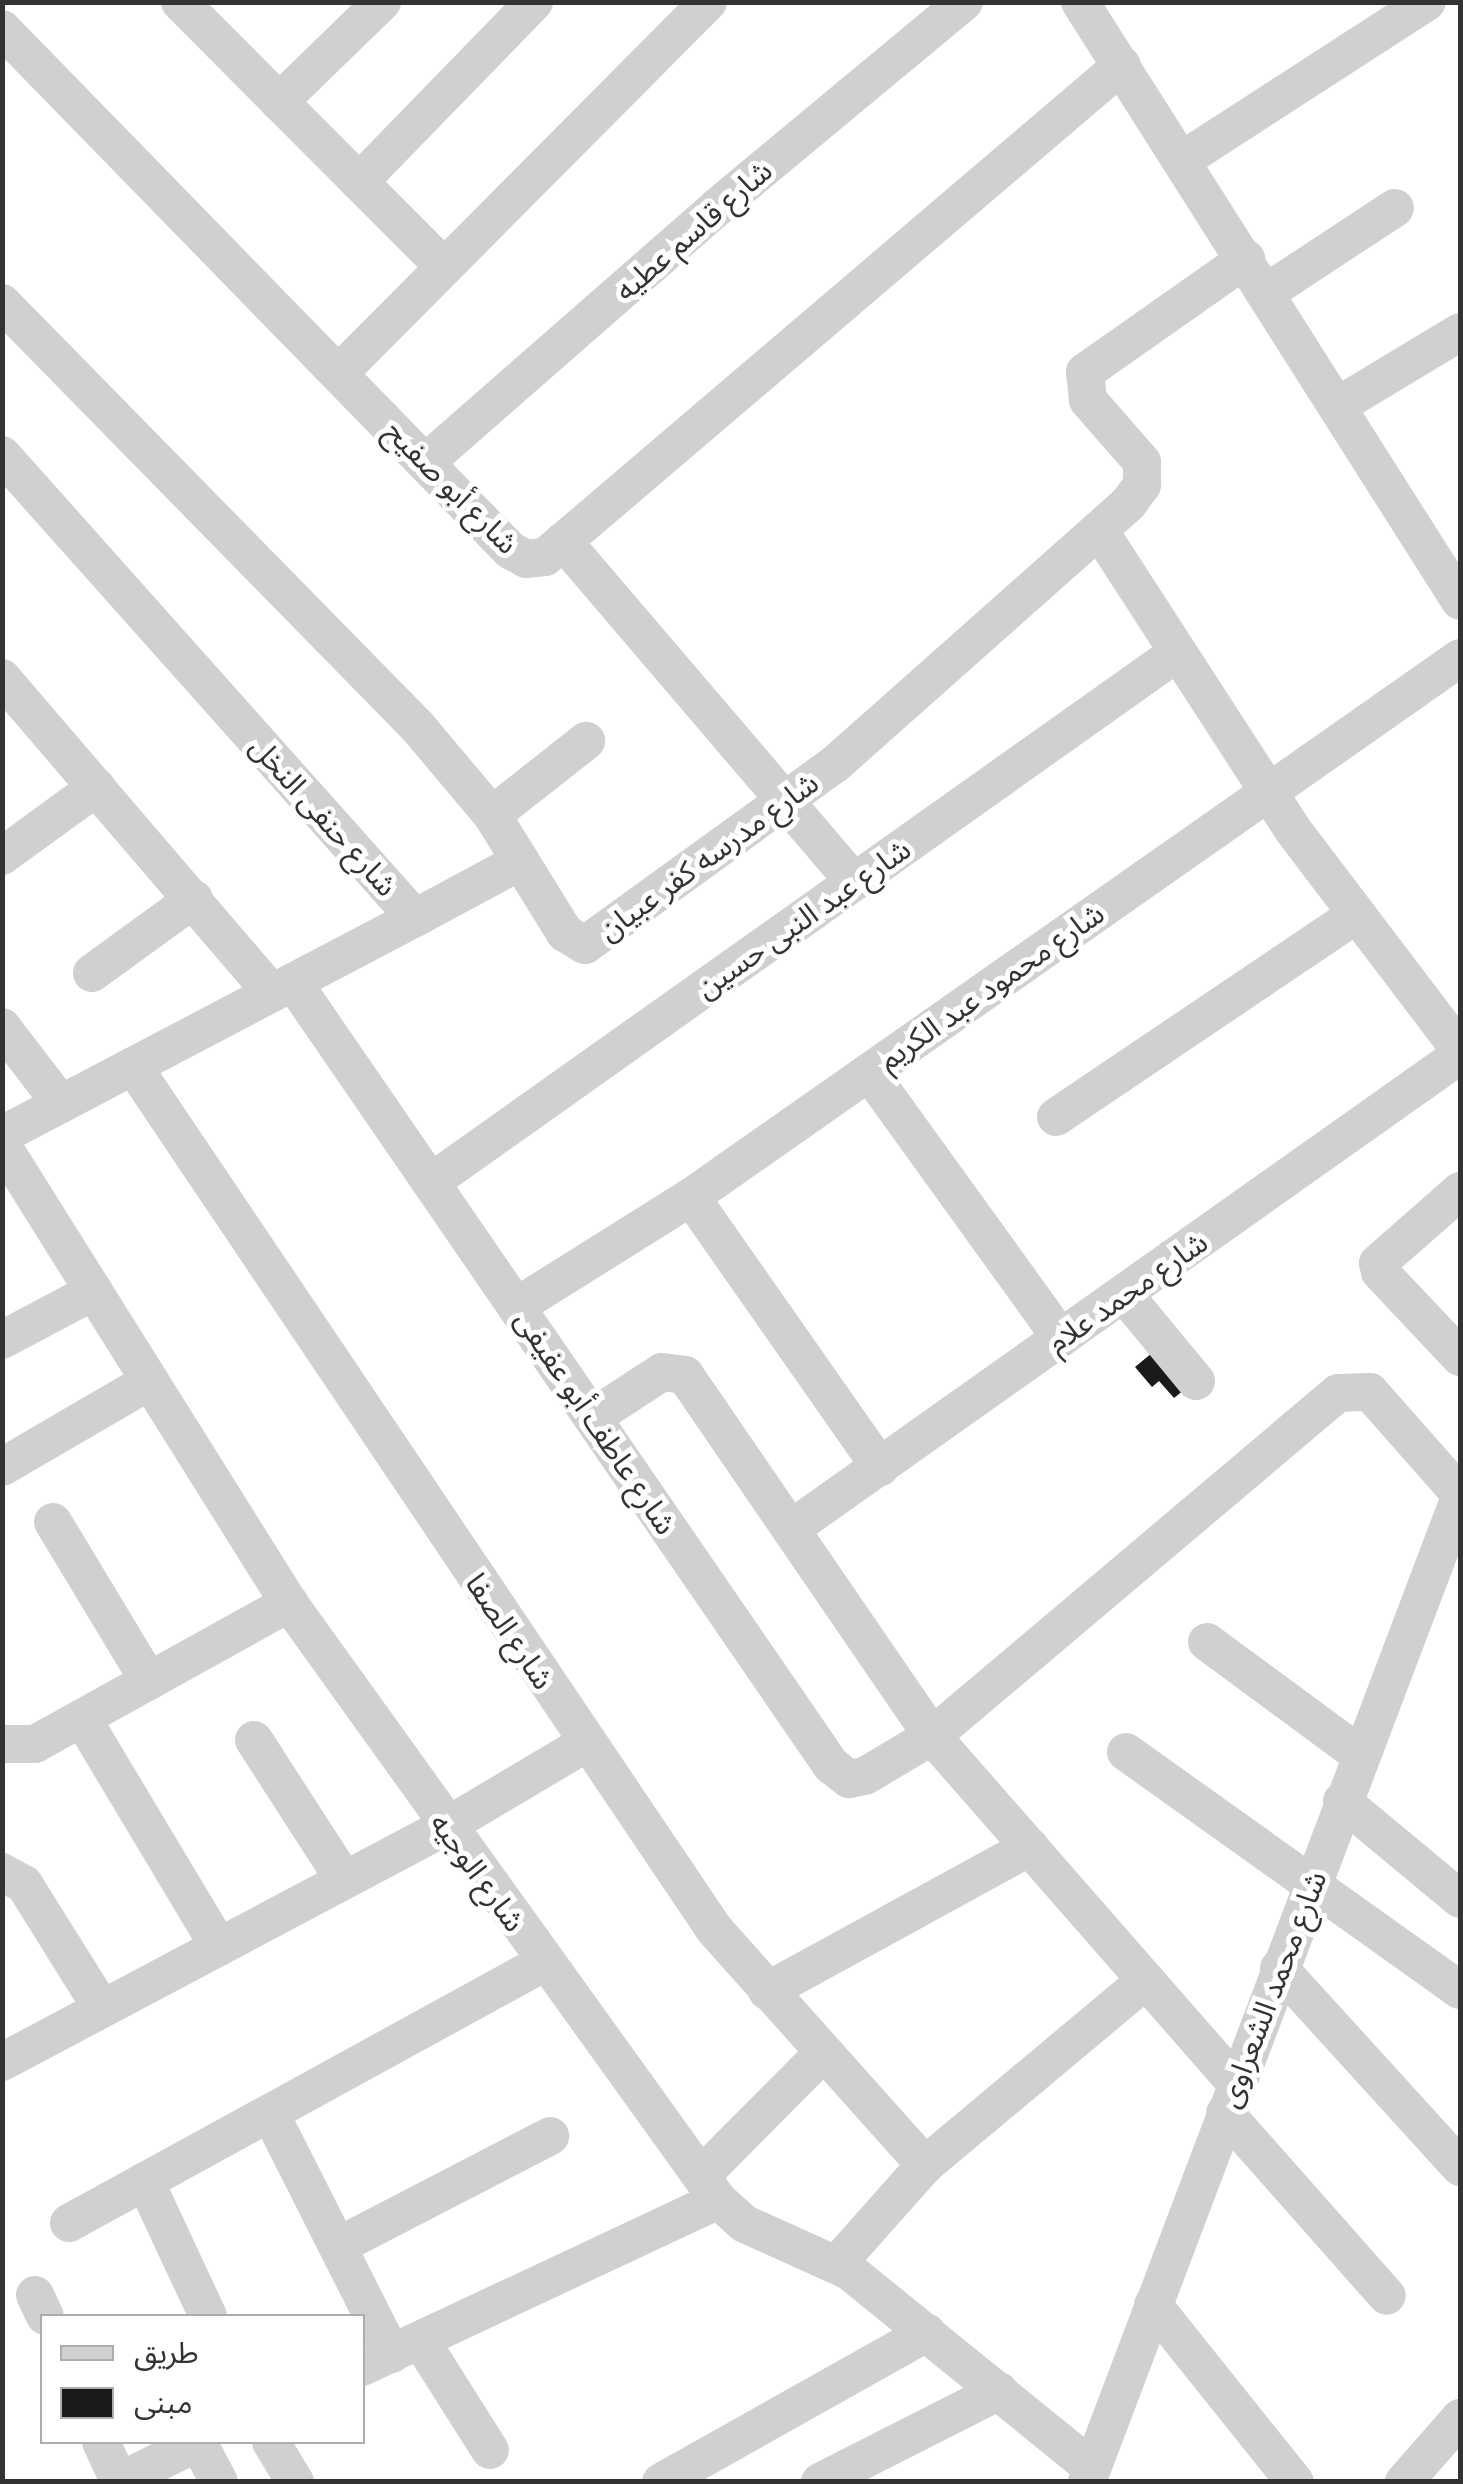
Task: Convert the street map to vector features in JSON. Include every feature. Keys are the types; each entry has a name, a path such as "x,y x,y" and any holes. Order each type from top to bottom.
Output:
{"street":[{"path":"180,2 444,267"},
{"path":"279,102 382,2"},
{"path":"359,182 534,2"},
{"path":"339,373 708,2"},
{"name":"شارع قاسم عطيه","path":"425,463 717,207 964,2"},
{"path":"1080,2 1184,159 1460,601"},
{"path":"1184,159 1427,2"},
{"name":"شارع أبو صفيح","path":"2,29 517,556 545,557 1122,65"},
{"path":"1266,292 1395,208"},
{"name":"شارع مدرسه كفر عبيان","path":"2,302 417,726 492,815 564,932 585,945 834,765 1136,496 1144,473 1142,462 1088,400 1083,381 1089,364 1246,260"},
{"path":"1339,405 1460,332"},
{"name":"شارع حنفى النخل","path":"2,455 415,918 2,1135"},
{"path":"1099,530 1174,655 1268,793 1460,1053"},
{"path":"564,541 854,882"},
{"name":"شارع عبد النبى حسين","path":"431,1182 1174,655"},
{"name":"شارع محمود عبد الكريم","path":"517,1306 691,1197 1460,658"},
{"name":"شارع عاطف أبو عفيفى","path":"2,678 194,899 282,987 431,1182 830,1765 849,1779 865,1776 932,1736 1338,1392 1370,1392 1460,1500"},
{"path":"492,815 586,741"},
{"path":"2,856 97,787"},
{"path":"415,918 521,861"},
{"path":"92,973 194,899"},
{"path":"1056,1117 1355,915"},
{"path":"2,1027 61,1104"},
{"name":"شارع محمد علام","path":"792,1528 1460,1053"},
{"name":"شارع الصفا","path":"133,1066 585,1744 714,1929 821,2055 925,2165"},
{"path":"869,1072 1061,1338"},
{"name":"شارع الوجيه","path":"2,1145 289,1603 444,1827 710,2188 746,2224 837,2264 999,2392 1089,2475"},
{"path":"1460,1192 1378,1263 1380,1272 1460,1358"},
{"path":"691,1197 880,1467"},
{"path":"2,1340 94,1291"},
{"path":"1124,1294 1196,1382"},
{"path":"593,1417 662,1372 685,1375 932,1736 1146,1980 1231,2098 1386,2296"},
{"path":"2,1466 150,1381"},
{"name":"شارع محمد الشعراوى","path":"1089,2475 1342,1800 1460,1500"},
{"path":"53,1522 149,1681"},
{"path":"2,1744 27,1747 289,1603"},
{"path":"1206,1642 1360,1754"},
{"path":"82,1718 219,1946"},
{"path":"254,1740 343,1878"},
{"path":"2,2062 444,1827 585,1744"},
{"path":"1126,1752 1460,1990"},
{"path":"1342,1800 1454,1881"},
{"path":"767,1991 1030,1848"},
{"path":"2,1872 24,1884 102,2009"},
{"path":"69,2223 545,1962"},
{"path":"1279,1968 1460,2167"},
{"path":"837,2264 925,2165 1146,1980"},
{"path":"392,2354 710,2188 821,2055"},
{"path":"270,2112 392,2354 490,2450"},
{"path":"338,2246 550,2136"},
{"path":"145,2182 207,2314"},
{"path":"1153,2305 1295,2482"},
{"path":"661,2482 927,2334"},
{"path":"820,2482 999,2392"},
{"path":"1404,2482 1460,2418"},
{"path":"102,2444 119,2481 194,2444"},
{"path":"199,2444 219,2482"},
{"path":"271,2444 294,2482"}],"building":[{"path":"1158,1348 1190,1385 1174,1398 1159,1381 1152,1387 1135,1367"}]}
